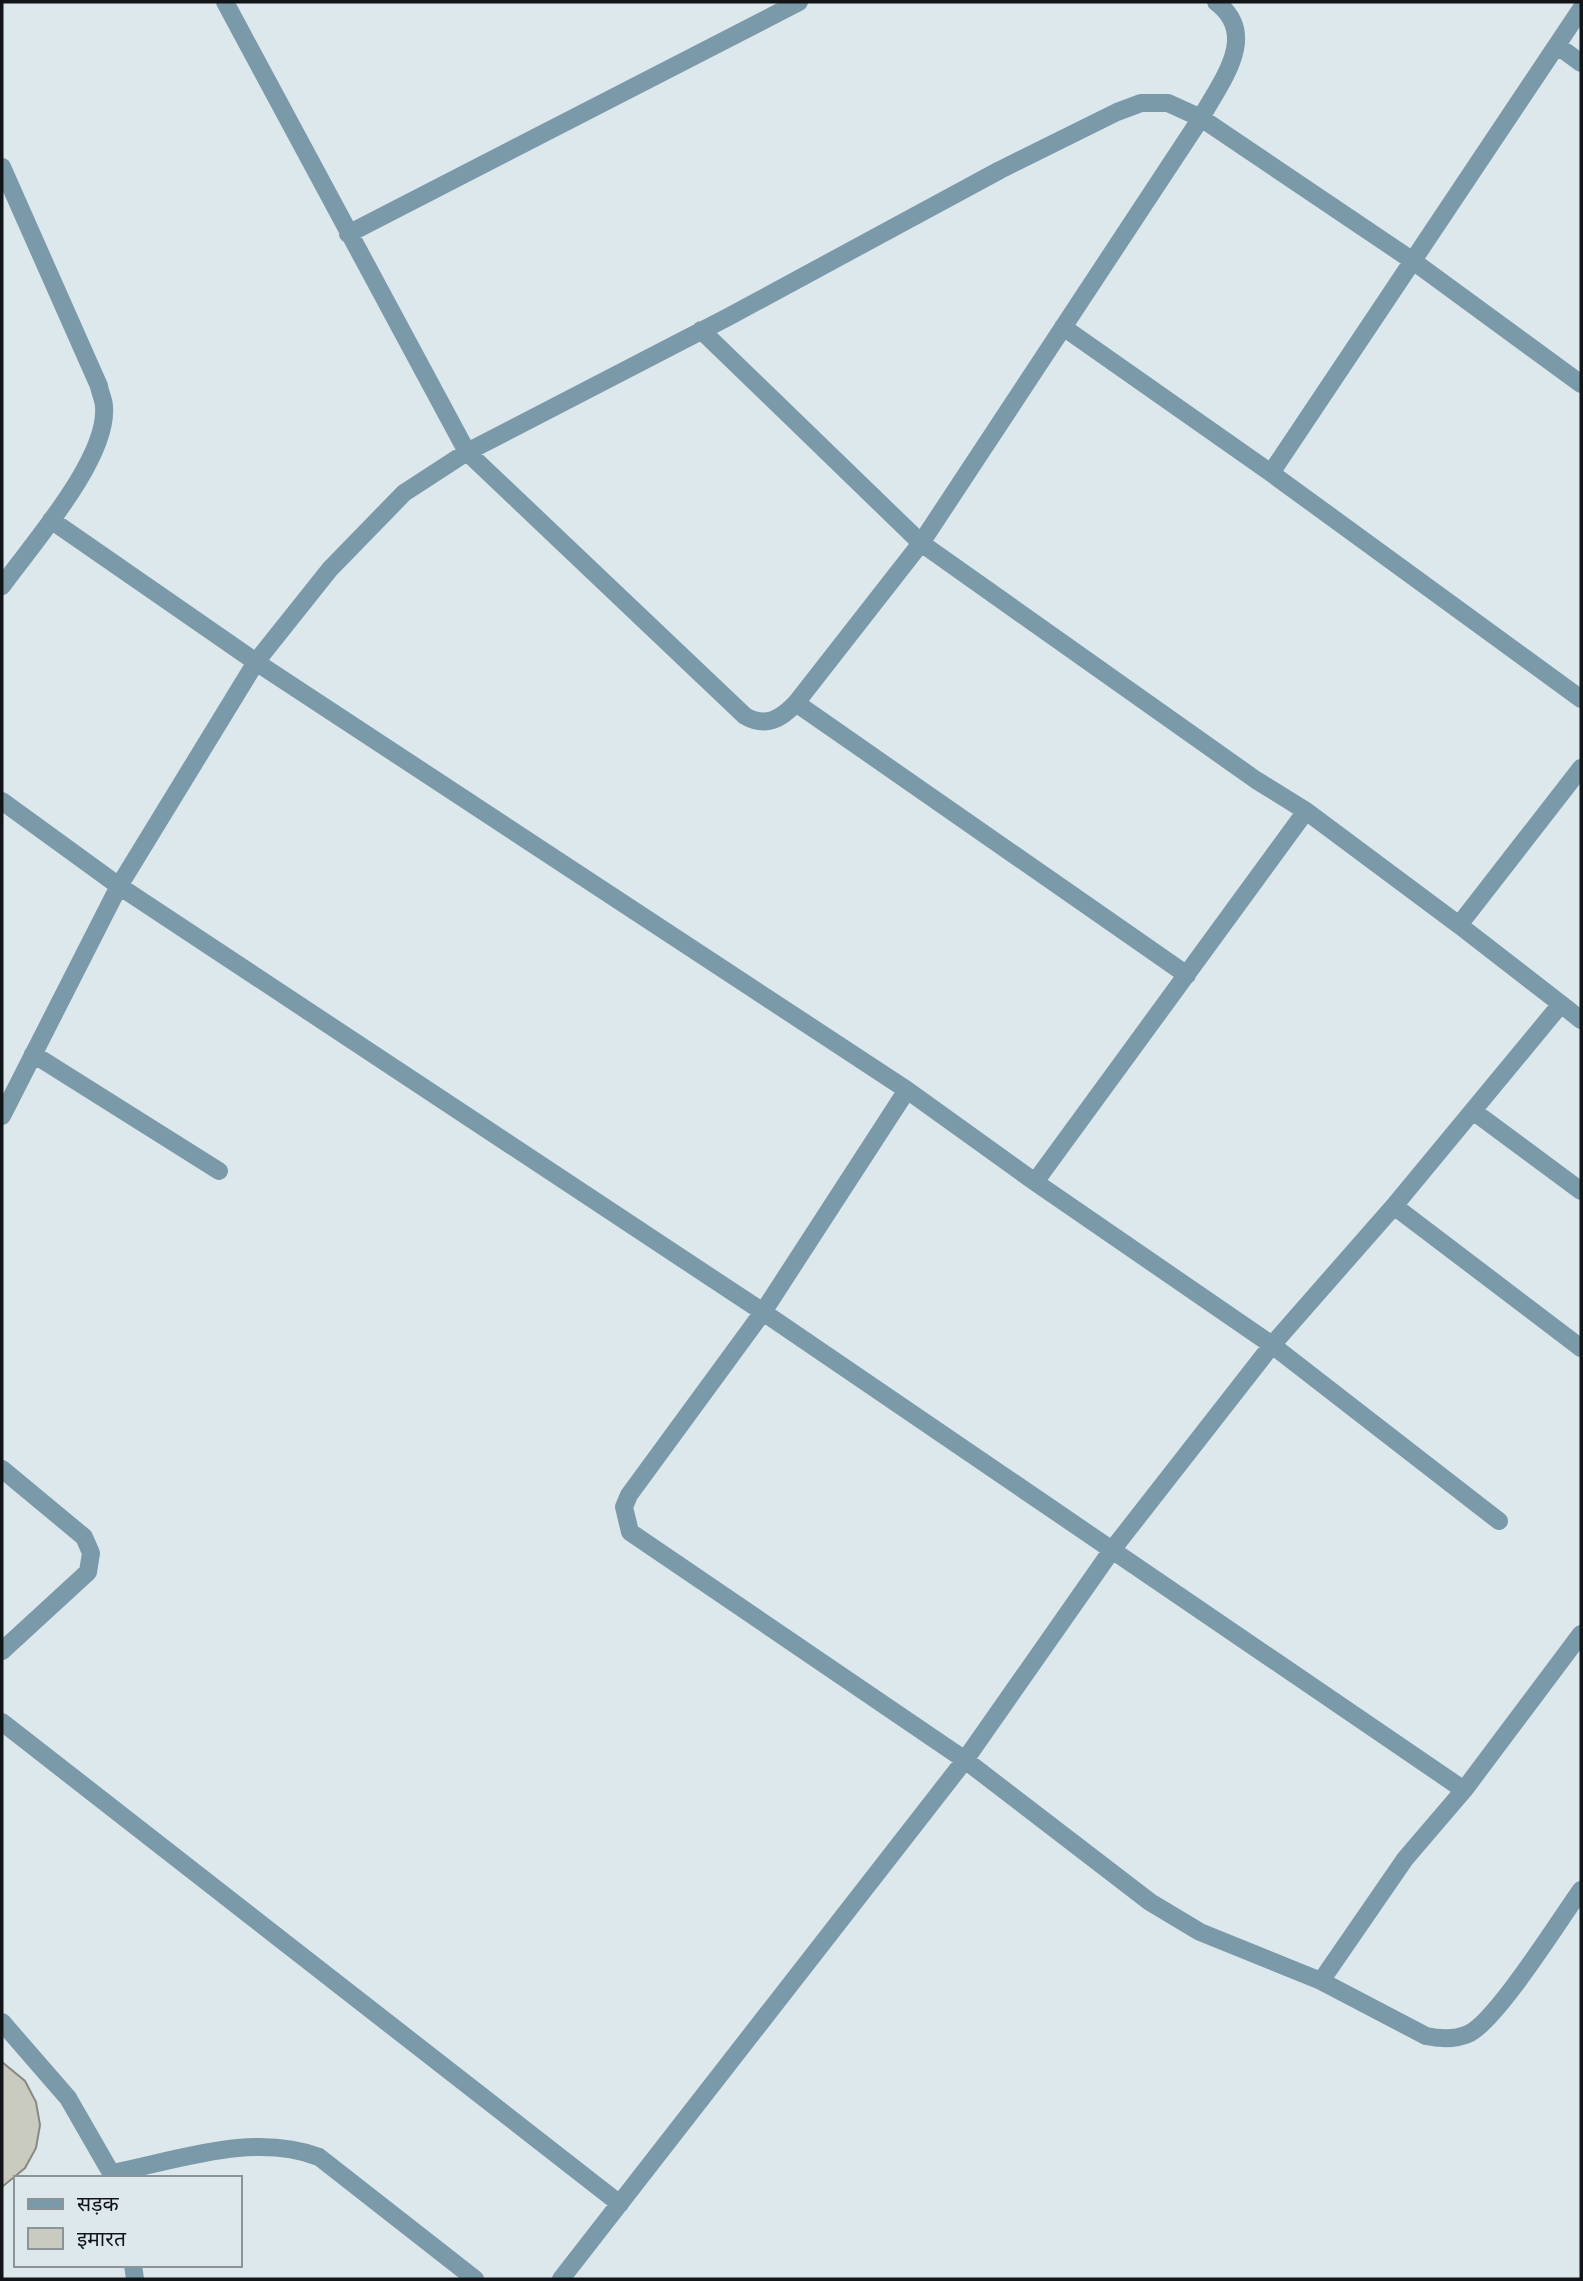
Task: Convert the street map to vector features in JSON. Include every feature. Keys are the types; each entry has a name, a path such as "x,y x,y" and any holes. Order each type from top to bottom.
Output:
{"street":[{"path":"225,2 467,452 745,716 755,722 771,722 784,716 921,543 1201,118 1232,59 1238,36 1235,20 1216,2"},
{"path":"348,234 799,2"},
{"path":"1271,473 1581,9"},
{"path":"1558,46 1581,63"},
{"path":"2,1116 119,886 256,662 330,569 404,493 467,452 1000,170 1117,112 1141,103 1168,103 1201,118 1413,261 1581,384"},
{"path":"2,167 99,386 104,407 99,438 89,464 2,586"},
{"path":"1063,327 1271,473 1581,699"},
{"path":"701,330 921,543 1256,780 1306,811 1581,1020"},
{"path":"51,520 256,662 907,1090 1035,1182 1272,1345 1499,1521"},
{"path":"796,703 1187,975"},
{"path":"1458,925 1581,768"},
{"path":"2,802 119,886 763,1312 1464,1790"},
{"path":"1035,1182 1306,811"},
{"path":"561,2279 965,1760 1112,1550 1272,1345 1394,1206 1561,1004"},
{"path":"33,1054 219,1171"},
{"path":"907,1090 763,1312 629,1495 624,1507 630,1532 965,1760 1150,1902 1200,1932 1321,1981 1426,2036 1443,2039 1470,2034 1494,2012 1581,1890"},
{"path":"1473,1111 1581,1191"},
{"path":"1394,1206 1581,1348"},
{"path":"2,1469 84,1537 91,1553 88,1572 2,1651"},
{"path":"1321,1981 1405,1859 1464,1790 1581,1634"},
{"path":"2,1722 620,2204"},
{"path":"2,2022 68,2098 113,2175 257,2145 295,2148 319,2157 475,2279"}],"building":[{"path":"2,2062 25,2081 36,2102 40,2125 36,2148 25,2168 2,2187"}]}
